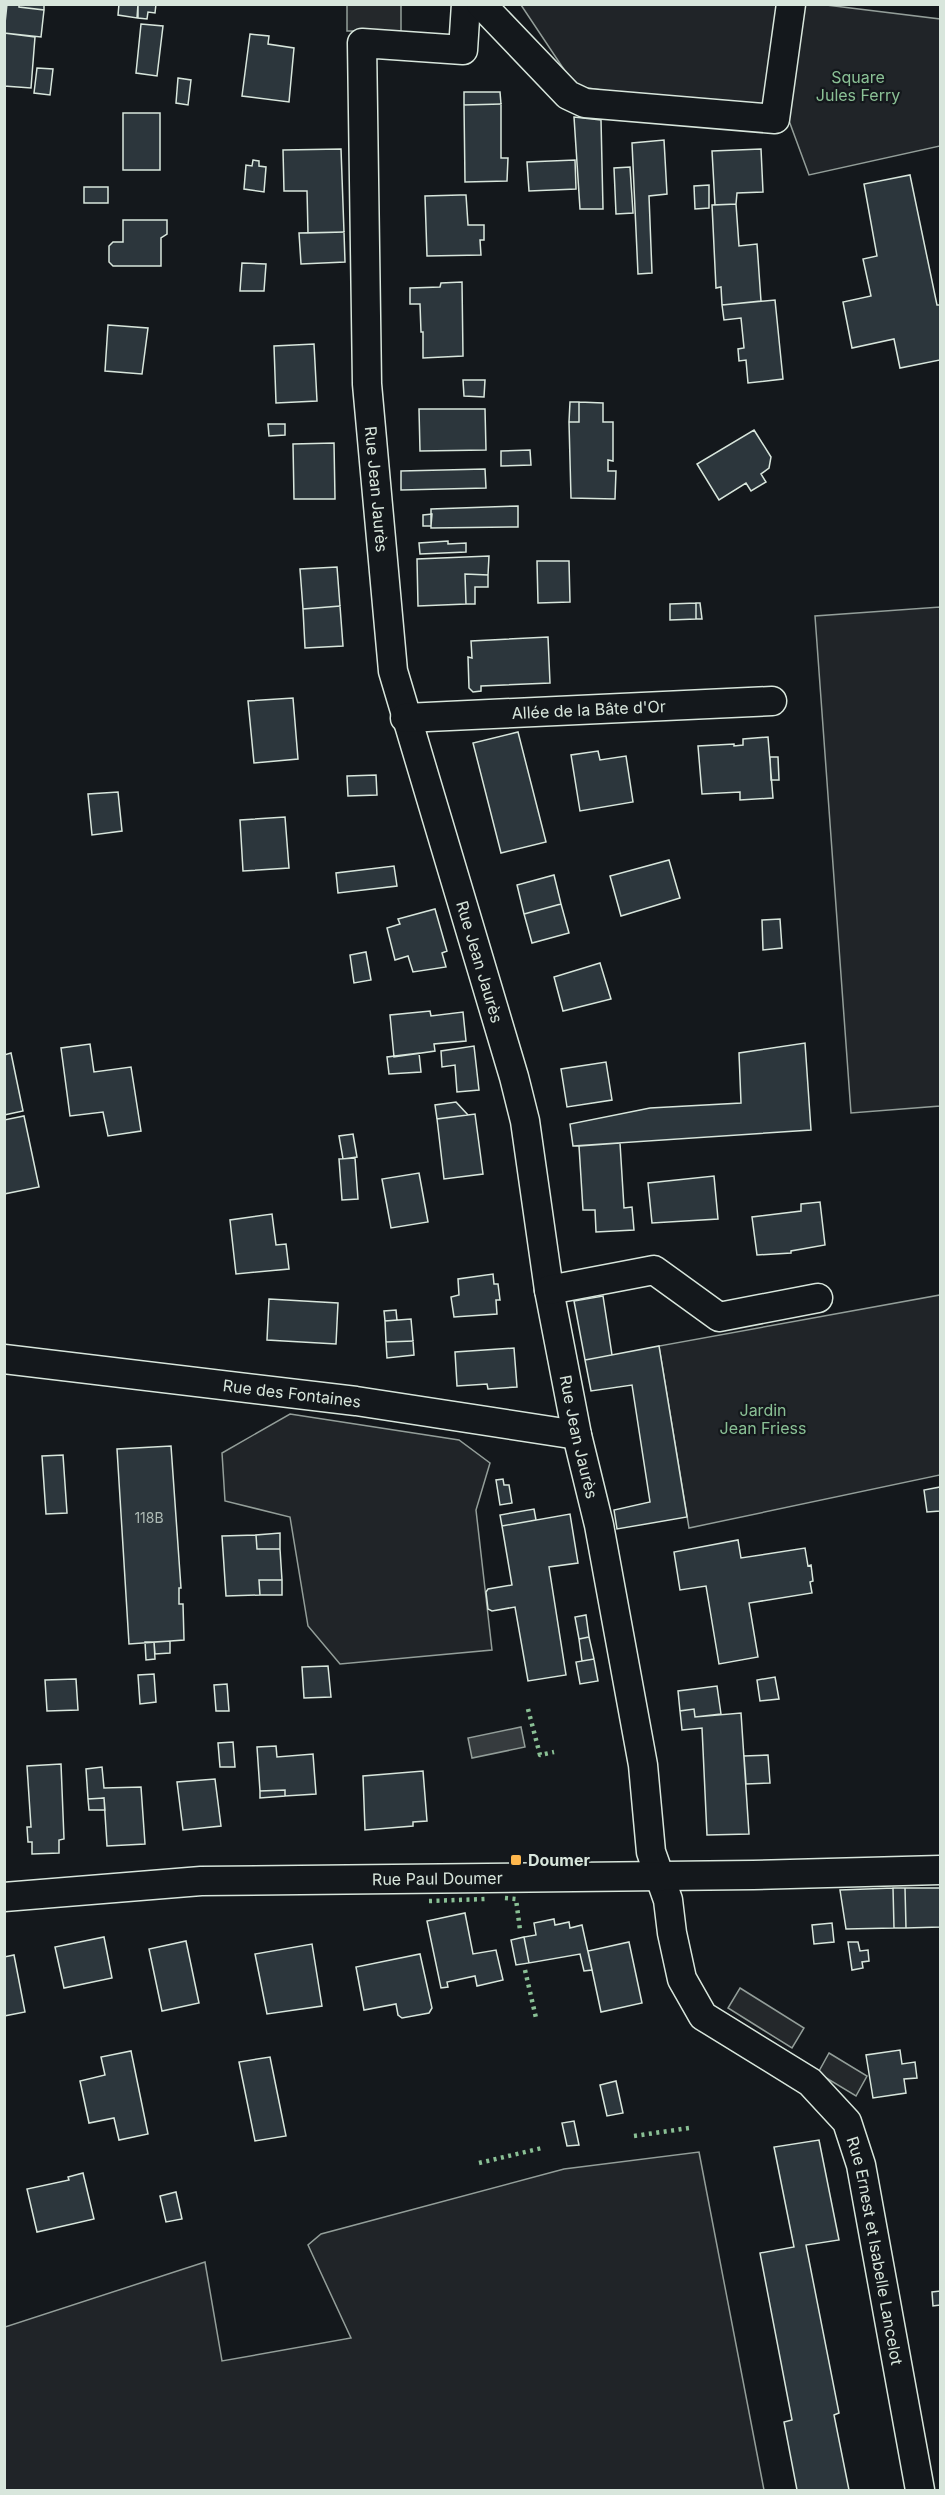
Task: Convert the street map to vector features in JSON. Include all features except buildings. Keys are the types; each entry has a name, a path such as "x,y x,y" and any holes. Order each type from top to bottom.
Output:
{"street":[{"name":"Rue Jean Jaurès","path":"466,4 464,50 362,43 367,384 393,670 405,718 514,1077 525,1121 549,1290 577,1435 599,1524 643,1765 651,1852 659,1876"},
{"path":"481,4 568,95 585,103 775,120 791,4"},
{"name":"Allée de la Bâte d'Or","path":"405,718 772,700"},
{"path":"549,1290 654,1270 719,1317 818,1298"},
{"name":"Rue des Fontaines","path":"4,1359 356,1401 577,1435"},
{"name":"Rue Paul Doumer","path":"4,1897 201,1881 659,1876 940,1870"},
{"name":"Rue Ernest et Isabelle Lancelot","path":"659,1876 668,1900 672,1933 682,1979 703,2016 810,2082 847,2122 861,2165 920,2490"}],"green space":[{"name":"Square Jules Ferry","path":"818,4 940,19 940,146 809,175 788,118 575,86 521,5"},
{"path":"940,607 940,1106 851,1113 815,616"},
{"name":"Jardin Jean Friess","path":"940,1295 940,1475 689,1528 659,1346"},
{"path":"290,1414 459,1440 490,1463 476,1510 492,1650 340,1664 308,1626 290,1517 225,1501 222,1453"},
{"path":"699,2152 764,2490 5,2490 5,2327 205,2262 222,2361 351,2338 308,2245 321,2234 564,2169"}],"shaded area":[{"path":"347,5 401,5 401,31 347,31"},
{"path":"521,1727 525,1747 472,1758 468,1738"},
{"path":"740,1988 804,2028 792,2048 728,2008"},
{"path":"829,2053 867,2076 856,2096 818,2073"}],"hedge":[{"path":"528,1709 540,1755 554,1752"},
{"path":"505,1898 516,1899 520,1930"},
{"path":"429,1901 485,1899"},
{"path":"525,1970 536,2018"},
{"path":"634,2136 689,2128"},
{"path":"479,2163 542,2148"}],"place":[{"name":"Doumer","path":"516,1860"}]}
